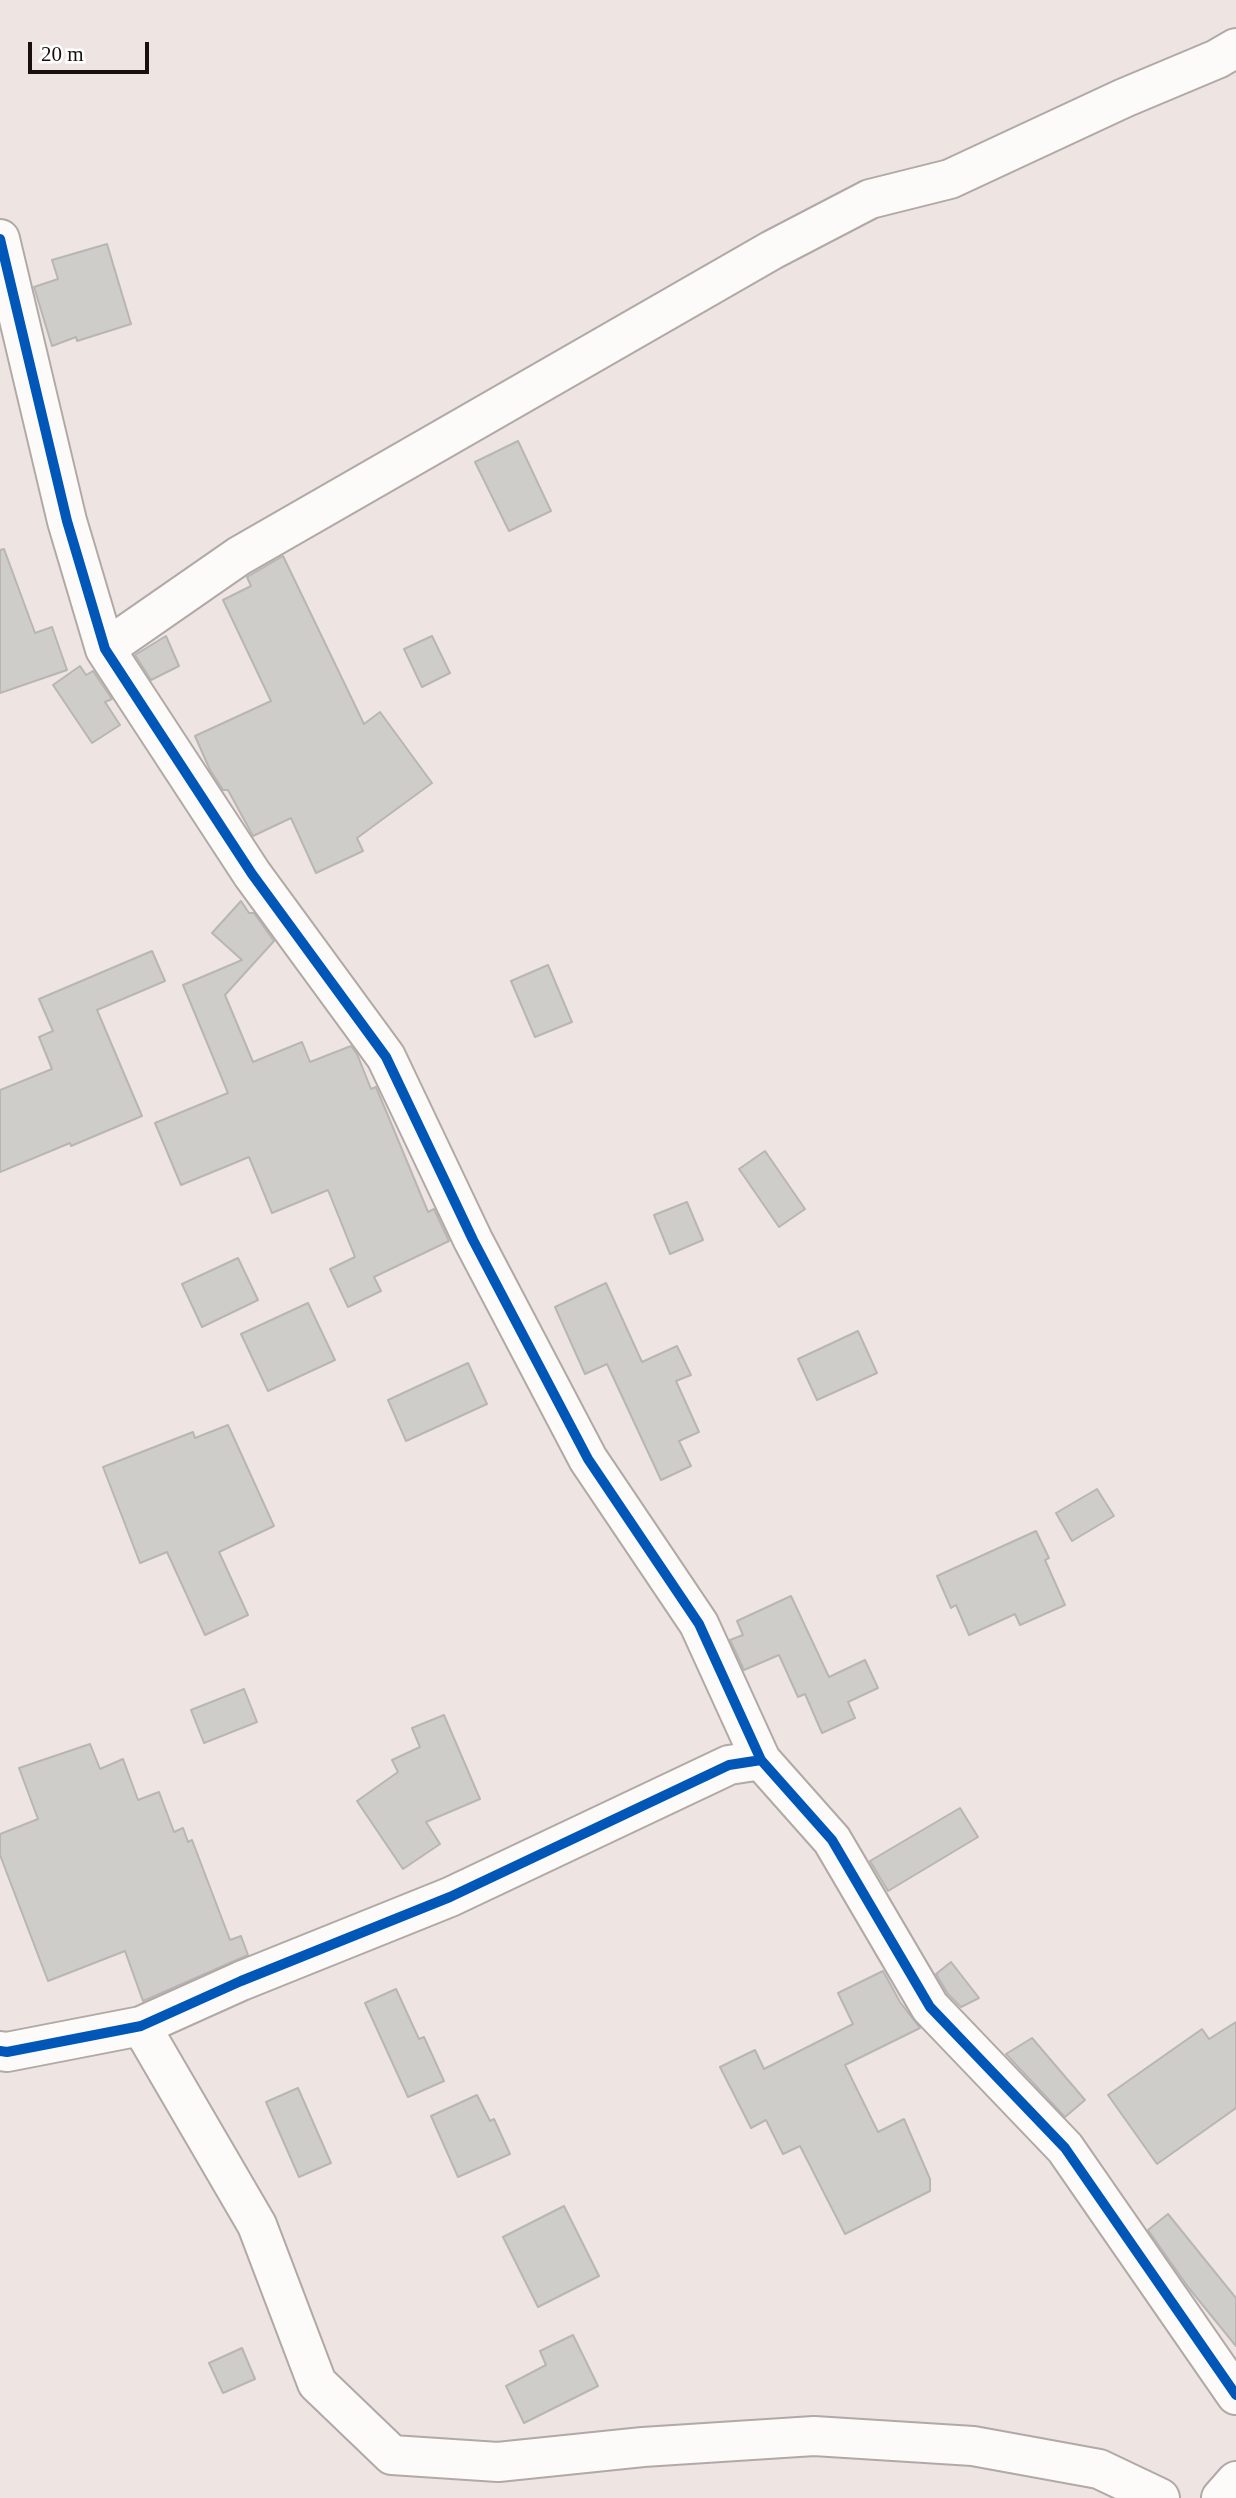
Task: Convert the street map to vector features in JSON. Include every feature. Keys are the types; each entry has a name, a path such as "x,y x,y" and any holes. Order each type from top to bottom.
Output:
{"street":[{"path":"105,649 239,556 772,250 870,199 950,179 1236,48"},
{"path":"0,239 67,521 105,649 252,874 386,1056 473,1240 581,1447 699,1624 761,1760 832,1840 930,2007 1065,2148 1236,2395"},
{"path":"0,2051 7,2052 141,2026 241,1981 450,1897 729,1765 761,1760"},
{"path":"141,2026 257,2225 317,2383 392,2455 498,2462 643,2447 827,2437 973,2446 1099,2469 1160,2498"},
{"path":"1221,2498 1236,2481"}],"building":[{"path":"107,244 131,324 77,341 76,337 52,346 34,287 58,279 52,260"},
{"path":"518,441 551,511 509,531 475,462"},
{"path":"4,549 35,633 52,627 67,670 0,693 0,550"},
{"path":"283,556 364,724 380,712 432,783 357,838 363,851 316,873 291,818 253,836 228,790 223,790 210,770 195,736 271,701 223,600 251,586 247,577"},
{"path":"166,636 179,666 151,680 135,655"},
{"path":"432,636 450,673 422,687 404,649"},
{"path":"80,666 86,675 93,671 112,699 105,702 120,725 92,743 53,685"},
{"path":"241,901 249,913 254,913 274,941 225,995 253,1062 302,1042 310,1062 351,1046 371,1089 376,1087 428,1212 434,1209 449,1241 374,1277 381,1291 348,1307 330,1269 355,1257 328,1190 272,1213 249,1157 181,1185 155,1123 228,1093 183,985 242,960 212,933"},
{"path":"152,951 165,981 97,1010 142,1116 0,1172 0,1090 52,1069 39,1037 53,1031 39,999"},
{"path":"548,965 572,1022 535,1037 511,981"},
{"path":"765,1151 805,1209 779,1227 739,1169"},
{"path":"687,1202 703,1240 670,1254 654,1215"},
{"path":"238,1258 258,1300 202,1327 182,1284"},
{"path":"606,1283 642,1362 677,1346 691,1375 676,1381 699,1432 679,1441 691,1466 661,1480 607,1364 585,1374 555,1307"},
{"path":"308,1303 335,1360 268,1391 241,1334"},
{"path":"858,1331 877,1373 817,1400 798,1359"},
{"path":"468,1363 487,1404 406,1441 388,1400"},
{"path":"228,1425 274,1526 219,1552 248,1615 205,1635 167,1552 140,1563 103,1467 193,1432 195,1438"},
{"path":"1097,1489 1114,1516 1072,1541 1056,1513"},
{"path":"1036,1531 1049,1558 1045,1560 1065,1605 1020,1625 1015,1614 969,1635 956,1605 951,1608 937,1576"},
{"path":"791,1596 829,1677 865,1660 878,1688 848,1702 855,1718 822,1733 805,1694 798,1697 779,1655 744,1670 730,1640 743,1635 737,1621"},
{"path":"244,1689 257,1722 204,1743 191,1710"},
{"path":"444,1715 480,1799 426,1822 440,1844 403,1869 357,1801 398,1772 392,1760 420,1747 412,1728"},
{"path":"90,1744 100,1769 123,1759 138,1800 159,1792 174,1832 183,1828 188,1842 192,1840 230,1940 241,1936 248,1955 143,2001 125,1951 48,1981 0,1855 0,1834 38,1819 19,1768"},
{"path":"960,1808 978,1837 888,1891 870,1861"},
{"path":"951,1962 979,1998 961,2007 948,1994 936,1974"},
{"path":"883,1971 900,2002 920,2028 845,2065 878,2132 904,2119 930,2179 930,2191 845,2234 800,2146 783,2154 766,2120 751,2128 720,2067 755,2050 764,2069 853,2024 838,1993"},
{"path":"396,1989 419,2039 424,2037 444,2081 408,2097 365,2003"},
{"path":"1236,2022 1236,2108 1157,2164 1108,2095 1202,2029 1209,2039"},
{"path":"1032,2038 1085,2100 1065,2117 1006,2054"},
{"path":"298,2088 331,2163 299,2177 266,2102"},
{"path":"477,2095 490,2121 494,2119 510,2154 458,2177 431,2116"},
{"path":"564,2206 599,2276 538,2307 503,2237"},
{"path":"1168,2214 1236,2298 1236,2346 1188,2287 1148,2230"},
{"path":"573,2335 598,2386 524,2423 506,2386 546,2365 540,2351"},
{"path":"242,2348 255,2379 223,2393 209,2363"}],"cycle path":[{"path":"0,239 67,521 105,649 252,874 386,1057 473,1240 588,1459 699,1624 761,1760"},
{"path":"0,2051 7,2052 141,2026 241,1981 450,1897 729,1765 761,1760 832,1840 930,2007 1065,2148 1236,2395"}]}
